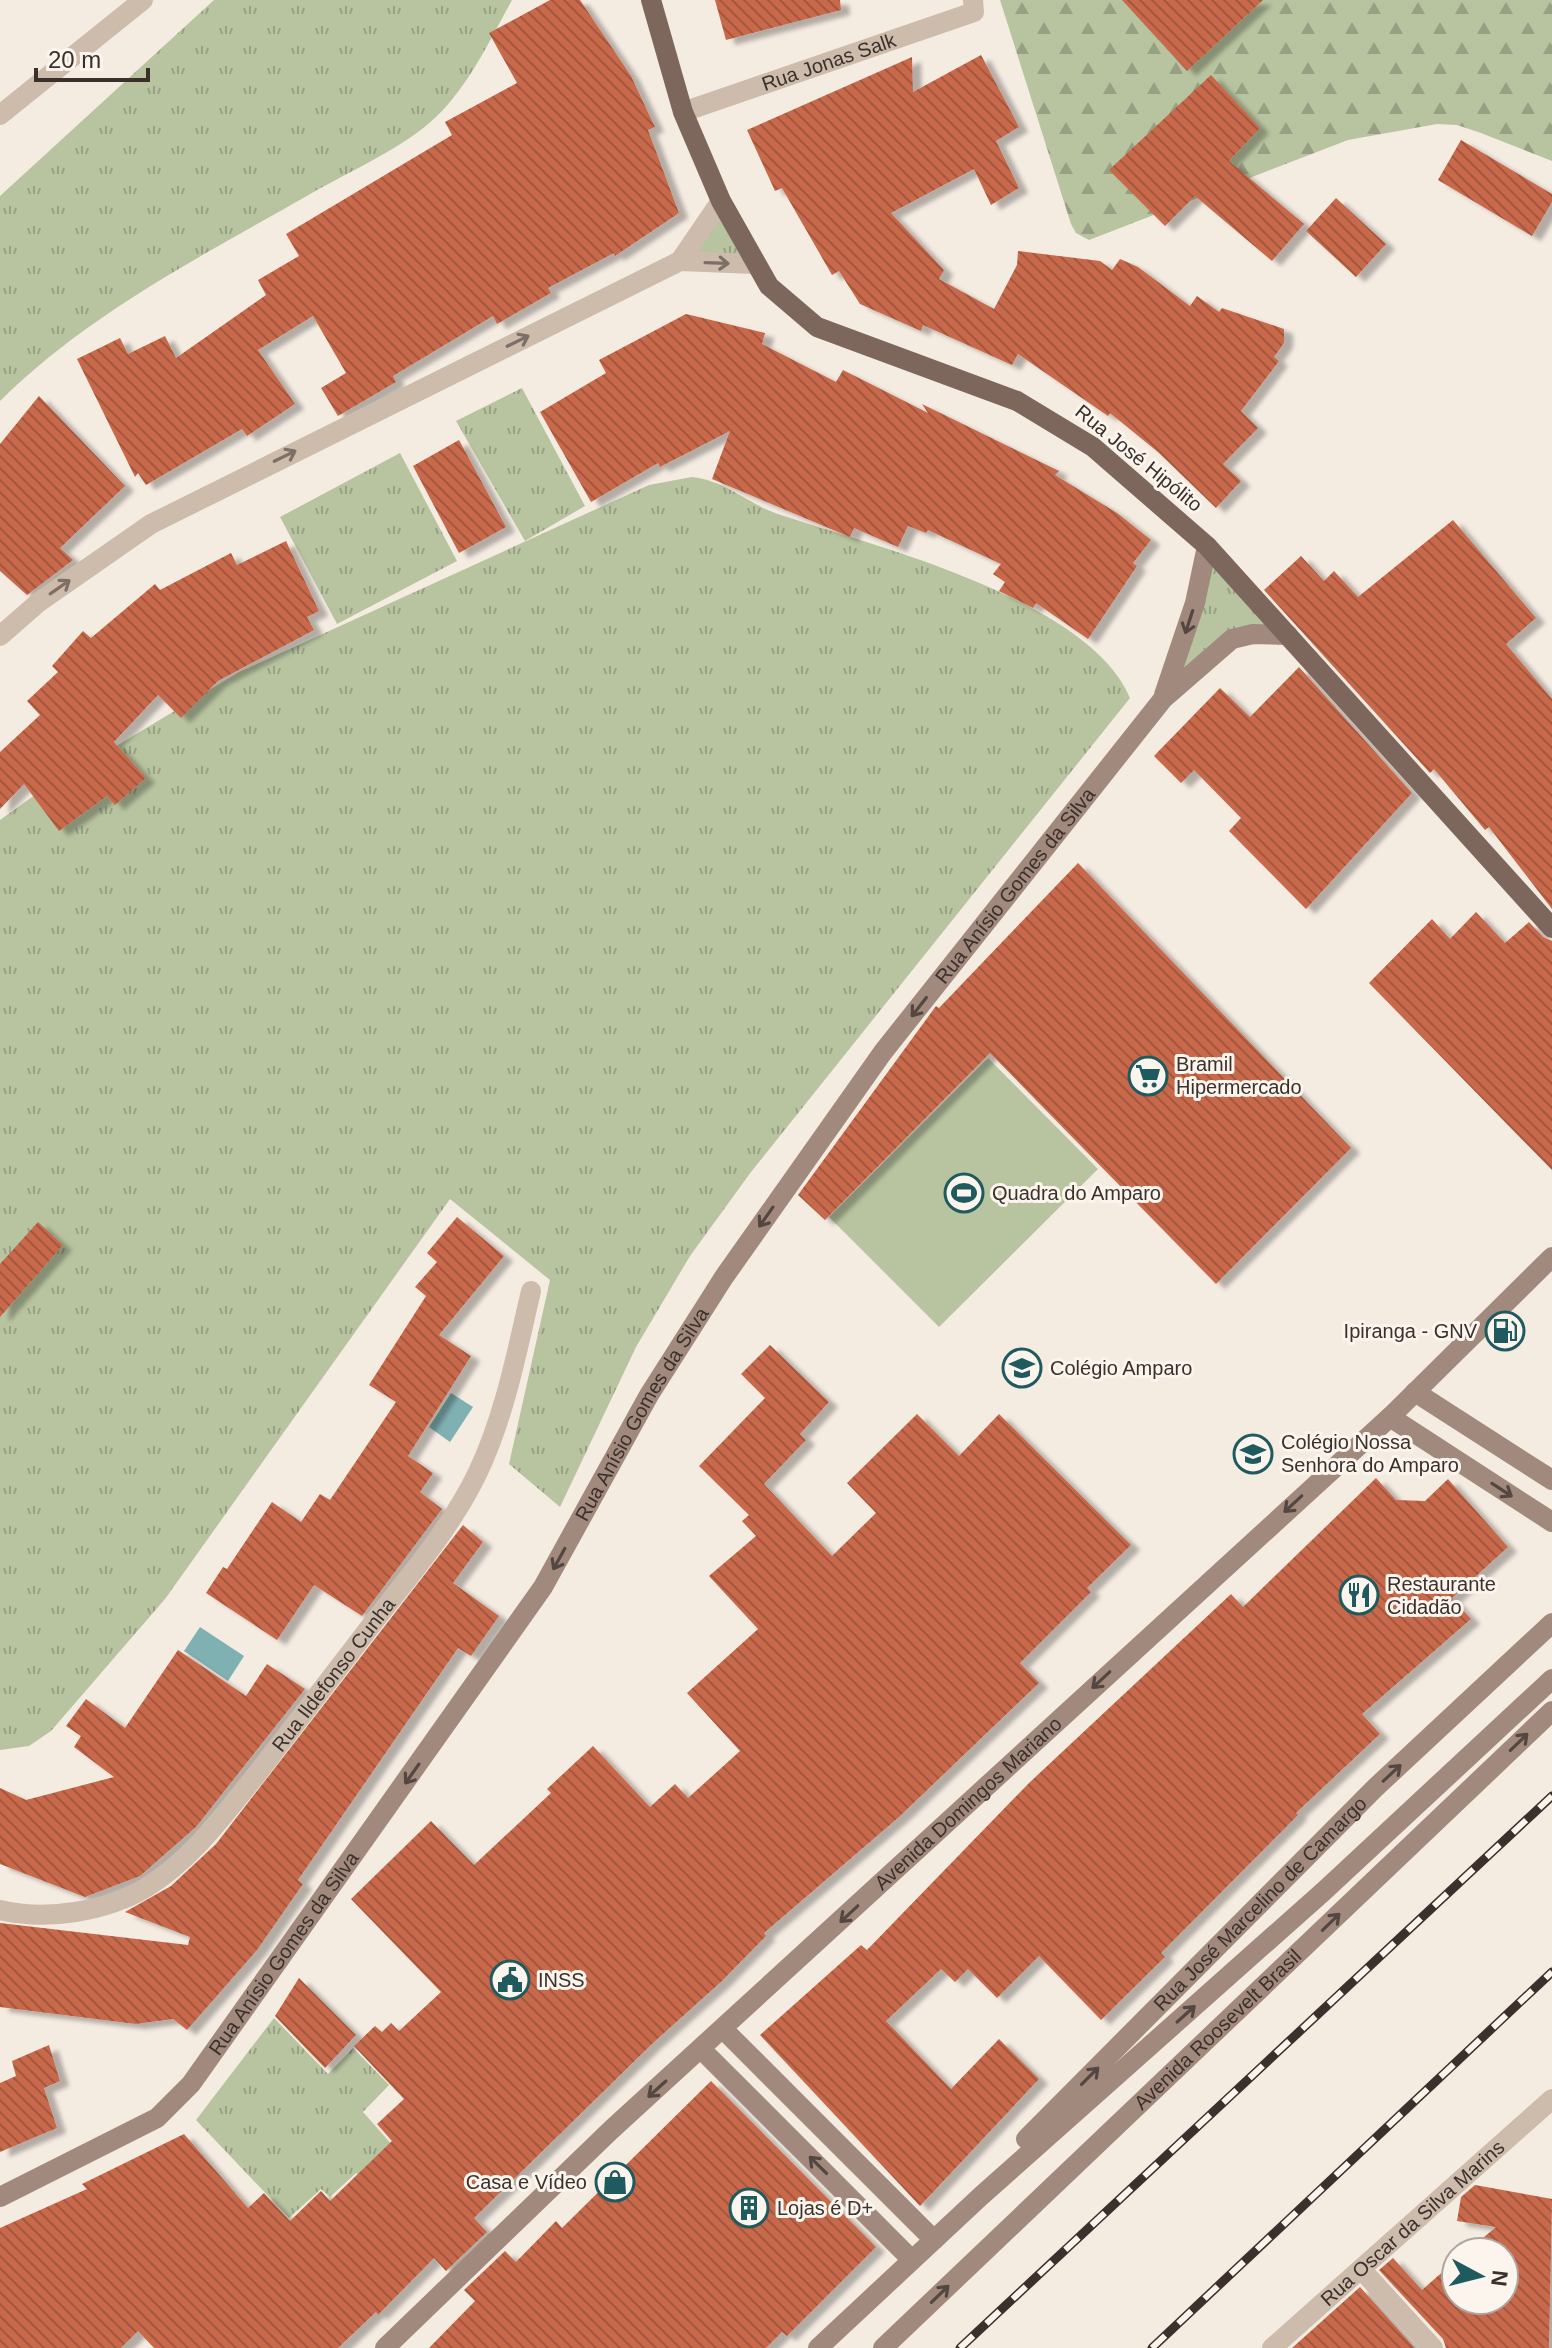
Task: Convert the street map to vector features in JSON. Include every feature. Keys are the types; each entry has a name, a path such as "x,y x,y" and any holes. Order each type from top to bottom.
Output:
{"main road":[{"name":"Rua José Hipólito","path":"651,0 683,112 721,201 769,286 817,327 993,391 1073,432 1207,546 1552,928"}],"street":[{"path":"0,115 143,0"},
{"name":"Rua Jonas Salk","path":"683,112 973,6"},
{"path":"680,261 721,201"},
{"path":"0,636 39,602 151,524 680,261 755,264"},
{"path":"1163,699 1195,603 1207,546"},
{"name":"Rua Anísio Gomes da Silva","path":"0,2197 157,2118 199,2073 543,1587 649,1395 778,1198 883,1052 1163,699 1232,639 1253,634 1288,635"},
{"name":"Avenida Domingos Mariano","path":"385,2348 611,2130 724,2030 1390,1417 1552,1257"},
{"name":"Rua Ildefonso Cunha","path":"0,1910 32,1915 107,1905 145,1888 197,1847 455,1514 479,1470 498,1416 531,1291"},
{"path":"1415,1392 1552,1480"},
{"path":"1390,1417 1552,1522"},
{"name":"Rua José Marcelino de Camargo","path":"981,2196 1023,2142 1375,1788 1552,1623"},
{"name":"Rua José Marcelino de Camargo","path":"818,2348 981,2196 1324,1891 1552,1679"},
{"name":"Avenida Roosevelt Brasil","path":"883,2348 1552,1711"},
{"path":"724,2030 934,2240"},
{"path":"702,2050 912,2260"},
{"name":"Rua Oscar da Silva Marins","path":"1272,2348 1552,2099"},
{"path":"1361,2269 1433,2348"}],"green space":[{"path":"214,0 512,0 469,76 448,104 423,128 110,312 35,369 0,401 0,196"},
{"path":"1000,0 1552,0 1552,161 1457,125 1437,124 1348,140 1089,240 1076,233 1071,224"},
{"path":"720,208 752,263 685,260"},
{"path":"522,388 585,506 525,541 456,421"},
{"path":"400,453 457,561 337,624 280,517"},
{"path":"692,477 716,483 781,515 921,560 1026,605 1071,632 1107,663 1130,698 751,1172 690,1256 636,1347 560,1507 509,1464 550,1280 450,1199 165,1599 51,1731 29,1746 0,1750 0,820 32,797 239,672 649,485"},
{"path":"1207,555 1275,630 1256,629 1171,686"},
{"name":"Quadra do Amparo","path":"988,1058 1098,1169 939,1327 829,1217"},
{"path":"274,2018 328,2074 353,2048 389,2085 363,2112 393,2146 363,2180 356,2173 330,2197 321,2189 289,2218 196,2120"}],"water":[{"path":"451,1393 473,1407 450,1442 429,1427"},
{"path":"200,1627 244,1656 228,1681 184,1651"}],"building":[{"path":"550,0 580,0 631,76 655,127 648,130 679,213 615,256 614,253 548,288 551,293 497,324 493,316 393,376 396,382 338,416 321,388 346,373 313,316 258,350 295,404 247,436 242,429 146,485 138,473 135,477 77,359 120,338 128,354 165,336 176,358 266,295 258,280 299,256 286,234 452,135 445,122 517,83 489,33"},
{"path":"715,0 840,0 841,10 726,40"},
{"path":"1122,0 1263,0 1187,71"},
{"path":"981,55 1019,127 996,141 1019,188 991,205 974,169 891,213 944,270 939,279 994,309 1017,265 1018,251 1100,261 1112,270 1120,259 1138,267 1190,306 1197,296 1219,312 1222,308 1284,329 1284,343 1274,357 1279,361 1241,411 1258,428 1223,464 1241,481 1216,508 1158,452 1110,413 1108,416 1018,354 1012,365 923,325 921,331 860,304 839,271 832,275 782,188 775,191 747,130 912,57 913,92"},
{"path":"1211,75 1260,128 1229,161 1304,224 1272,261 1195,196 1165,226 1109,170"},
{"path":"1461,140 1552,194 1552,202 1532,236 1438,180"},
{"path":"1336,198 1386,244 1356,277 1306,231"},
{"path":"686,314 765,333 762,344 836,382 843,370 928,413 922,404 1059,471 1055,475 1117,513 1151,540 1133,563 1137,566 1088,639 1036,603 1033,608 999,591 1005,582 993,574 1001,564 928,530 926,533 908,526 898,547 854,528 850,537 712,479 730,431 660,467 658,463 591,502 540,412 606,373 599,360"},
{"path":"39,396 125,486 60,548 73,560 27,595 0,571 0,444"},
{"path":"459,440 506,527 459,553 413,466"},
{"path":"1453,520 1536,618 1506,644 1552,699 1552,909 1489,827 1485,830 1434,769 1430,773 1264,590 1301,556 1324,581 1334,571 1358,597"},
{"path":"286,541 319,611 307,617 314,630 218,681 181,718 158,695 114,742 146,778 115,805 107,796 59,831 24,784 0,809 0,752 40,715 27,701 58,672 52,666 83,631 91,638 155,584 160,590 231,553 237,565"},
{"path":"1299,667 1412,793 1306,909 1229,831 1241,818 1194,770 1181,783 1154,756 1220,688 1250,717"},
{"name":"Bramil Hipermercado","path":"1078,863 1351,1148 1216,1284 990,1053 825,1220 798,1195 936,1006 939,1008"},
{"path":"1476,912 1505,943 1529,922 1543,937 1552,941 1552,1170 1369,983 1432,919 1450,939"},
{"path":"457,1217 504,1256 439,1335 471,1356 408,1456 433,1473 420,1492 442,1509 362,1616 314,1585 277,1640 206,1593 223,1567 227,1569 272,1502 301,1522 320,1494 330,1500 396,1402 369,1385 426,1296 415,1287 437,1262 427,1253"},
{"path":"38,1222 63,1245 0,1317 0,1264"},
{"path":"770,1345 829,1402 800,1434 806,1440 764,1484 832,1556 876,1513 847,1483 917,1414 959,1456 999,1414 1131,1545 1087,1588 1091,1592 1020,1663 1039,1683 899,1817 764,1933 766,1936 722,1981 653,2043 474,2218 487,2232 446,2271 434,2258 378,2315 376,2312 338,2348 154,2348 138,2331 121,2348 0,2348 0,2228 87,2189 82,2184 184,2134 248,2208 264,2193 290,2221 321,2191 330,2201 392,2141 377,2124 404,2099 354,2046 375,2026 382,2032 391,2023 399,2031 441,1992 351,1899 431,1821 474,1865 551,1793 547,1789 593,1746 650,1807 675,1784 688,1798 740,1751 687,1693 758,1629 709,1576 756,1536 742,1521 749,1515 699,1466 765,1398 741,1374"},
{"path":"1376,1478 1396,1500 1425,1501 1448,1479 1508,1547 1452,1598 1471,1619 1362,1714 1380,1734 1296,1813 1298,1815 1161,1953 1165,1957 1101,2020 1039,1956 997,1998 968,1969 955,1982 941,1969 886,2021 951,2089 999,2039 1039,2079 920,2206 760,2035 861,1945 867,1950 1029,1783 1231,1594 1243,1607"},
{"path":"463,1525 483,1542 453,1583 499,1616 471,1656 458,1648 298,1880 303,1884 257,1950 187,2030 173,2019 136,2024 0,2007 0,1923 188,1945 190,1937 125,1912 171,1886 216,1844"},
{"path":"178,1650 246,1696 267,1664 305,1689 196,1827 140,1876 85,1897 0,1864 0,1788 26,1800 114,1777 74,1747 81,1736 66,1726 86,1699 125,1728"},
{"path":"299,1978 356,2035 325,2068 275,2016"},
{"path":"49,2045 60,2081 44,2088 57,2128 0,2152 0,2083 16,2076 12,2061"},
{"path":"711,2081 876,2247 787,2336 782,2332 766,2348 429,2348 475,2301 464,2290 505,2251 516,2262 556,2221 562,2228"},
{"path":"1475,2185 1552,2199 1549,2348 1446,2348 1443,2339 1379,2270 1393,2258 1422,2290 1440,2274 1440,2316 1520,2316 1520,2236 1485,2236 1496,2227 1457,2221 1461,2197"},
{"path":"1360,2287 1415,2348 1292,2348"}],"railway":[{"path":"960,2348 1552,1796"},
{"path":"1152,2348 1552,1972"}],"place":[{"name":"Bramil Hipermercado","path":"1148,1076"},
{"name":"Quadra do Amparo","path":"964,1193"},
{"name":"Ipiranga - GNV","path":"1505,1331"},
{"name":"Colégio Amparo","path":"1022,1368"},
{"name":"Colégio Nossa Senhora do Amparo","path":"1253,1454"},
{"name":"Restaurante Cidadão","path":"1359,1595"},
{"name":"INSS","path":"510,1980"},
{"name":"Casa e Vídeo","path":"615,2182"},
{"name":"Lojas é D+","path":"749,2208"}]}
